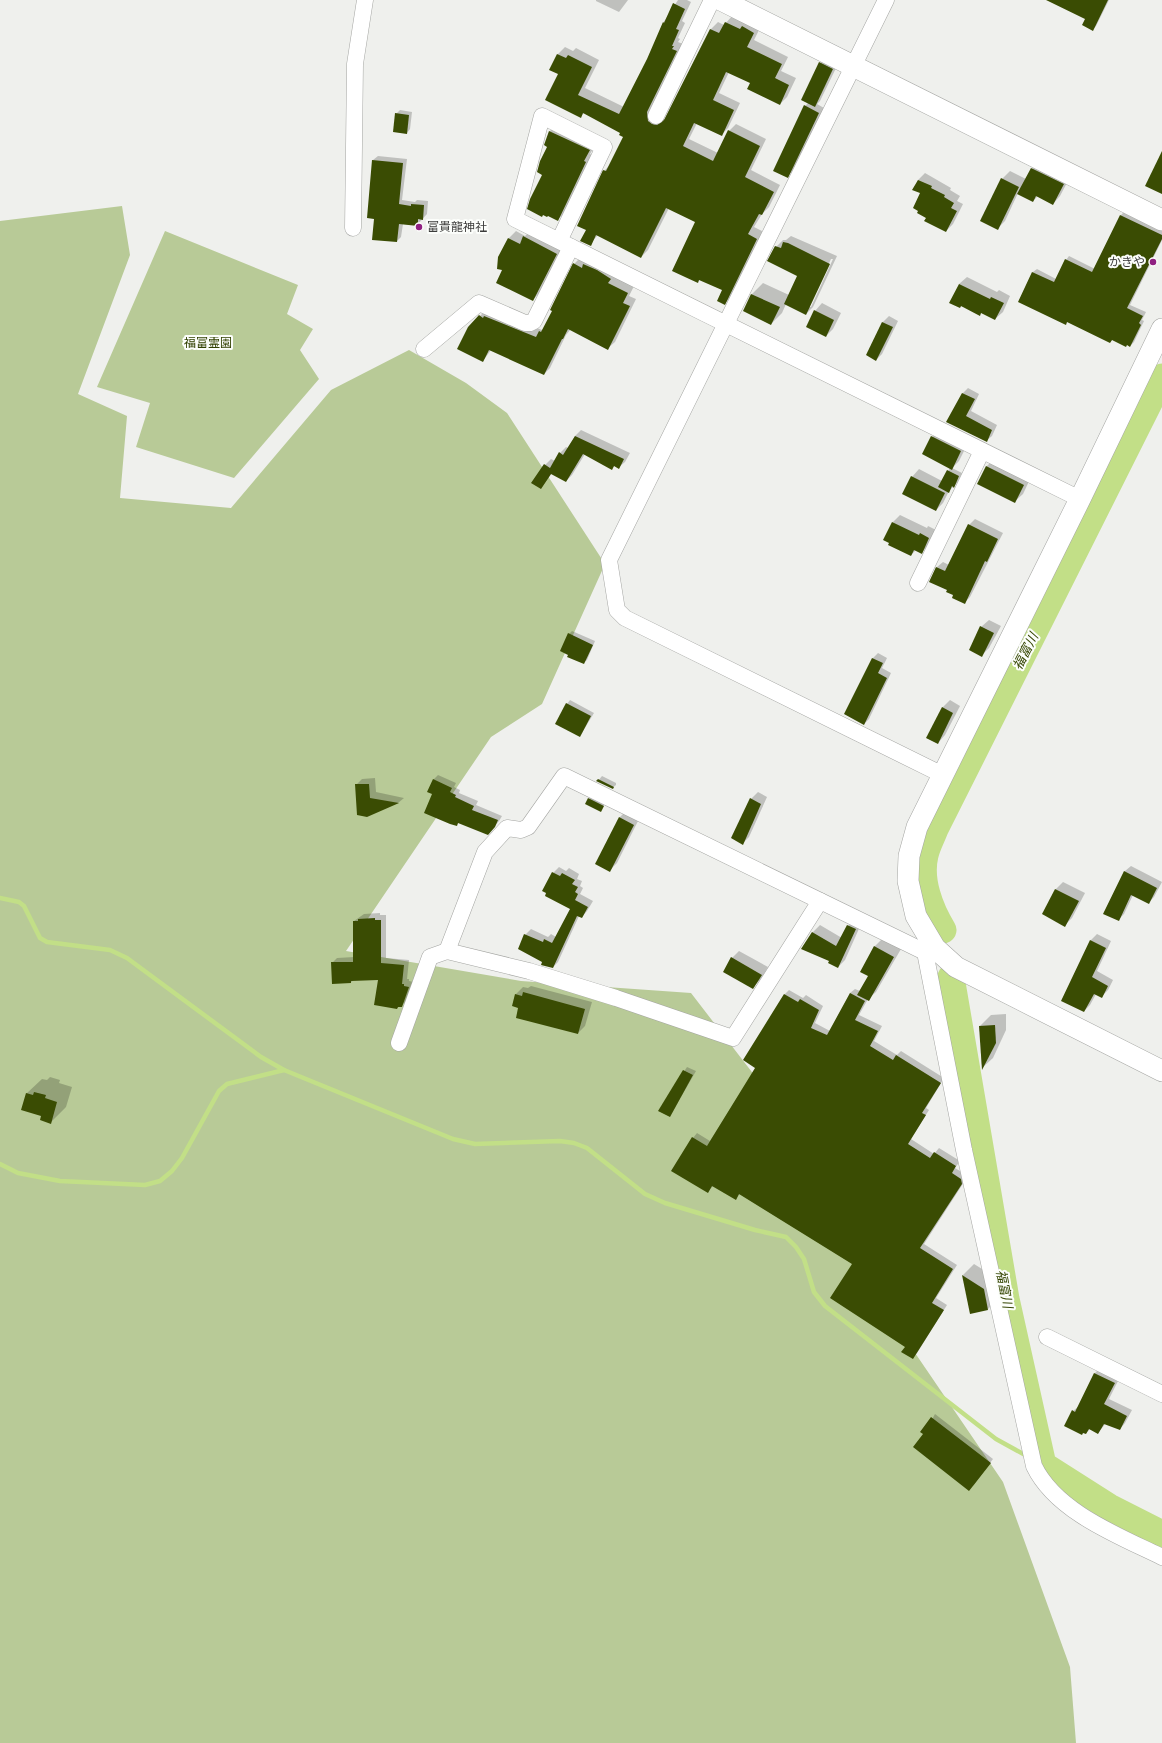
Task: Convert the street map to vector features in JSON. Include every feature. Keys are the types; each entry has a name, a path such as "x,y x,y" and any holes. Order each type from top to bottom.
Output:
{"street":[{"path":"353,228 355,64 365,0"},
{"path":"656,116 712,0"},
{"path":"721,0 1162,220"},
{"path":"886,0 609,560 617,610 625,618 943,775"},
{"path":"424,348 479,303 525,323 534,321 565,244 604,146 542,116 515,219 565,244 726,324 1080,499"},
{"path":"1162,329 1080,499 917,828 909,856 908,881 916,916 930,950 964,1150 1034,1466 1039,1477 1057,1497 1094,1524 1162,1557"},
{"path":"918,583 982,450"},
{"path":"447,952 485,852 507,828 521,830 528,826 564,776 820,901 930,950 956,967 1162,1071"},
{"path":"399,1043 430,957 447,952 529,970 733,1038 820,901"},
{"path":"1047,1337 1162,1394"}],"green space":[{"path":"122,206 130,255 78,394 127,416 120,498 231,508 331,390 409,350 466,383 507,413 605,564 542,704 491,737 346,951 521,981 691,993 788,1119 896,1325 1003,1482 1070,1667 1076,1743 0,1743 0,221"},
{"name":"福富霊園","path":"165,231 298,285 287,314 313,329 300,350 319,379 234,478 136,447 150,403 97,387"}],"building":[{"path":"1046,0 1108,0 1093,31 1082,25 1085,19"},
{"path":"673,3 685,9 676,29 679,30 672,46 674,46 672,49 677,51 647,112 648,121 652,124 657,125 664,120 710,29 719,33 725,22 740,29 742,26 754,33 747,47 782,64 775,78 789,85 780,105 747,89 750,83 726,72 713,100 734,110 722,136 694,123 683,146 713,161 728,130 760,146 745,177 774,192 762,215 759,214 748,234 757,239 725,305 717,301 722,290 699,280 698,283 672,271 695,222 666,208 641,258 596,235 591,246 580,241 586,230 577,226 603,170 606,171 623,137 619,135 620,133 583,113 581,118 545,100 558,74 549,70 557,54 566,58 568,55 592,67 578,95 619,114"},
{"path":"819,62 833,69 815,107 801,100"},
{"path":"804,105 819,113 788,178 773,171"},
{"path":"395,113 409,115 407,134 393,132"},
{"path":"549,131 590,150 584,161 586,162 558,221 548,216 543,215 542,217 527,209 530,199 542,175 537,172 540,161 547,147 544,145"},
{"path":"1162,151 1162,194 1145,186"},
{"path":"372,160 403,163 399,204 411,206 411,204 424,205 423,220 418,219 418,226 399,224 397,242 372,240 374,219 367,218"},
{"path":"1031,168 1064,184 1053,205 1036,196 1033,202 1017,194"},
{"path":"1001,178 1019,187 998,230 980,221"},
{"path":"918,180 932,186 931,188 945,195 944,197 954,203 951,208 957,211 946,232 924,221 926,218 917,213 918,211 913,208 920,193 912,190"},
{"path":"1120,215 1162,235 1162,239 1127,308 1143,316 1139,323 1141,325 1130,347 1127,345 1126,347 1112,340 1110,343 1067,322 1066,325 1018,302 1032,272 1054,282 1065,259 1092,272"},
{"path":"523,236 557,254 533,301 496,283 502,270 497,269 498,257 508,238 520,244"},
{"path":"783,242 788,243 830,264 806,315 784,304 797,276 767,261 775,246 781,248"},
{"path":"573,263 582,268 583,264 597,270 611,279 608,283 628,293 623,303 630,306 608,350 568,329 544,375 489,350 483,362 457,349 468,327 479,315 483,318 484,316 536,337 539,331 541,332 552,311 550,310"},
{"path":"959,284 990,299 991,297 1004,303 995,320 981,313 980,316 961,306 960,308 949,303"},
{"path":"751,294 780,307 771,325 743,311"},
{"path":"814,310 834,320 826,337 806,327"},
{"path":"882,322 893,327 876,361 866,355"},
{"path":"962,393 975,399 966,416 992,430 987,442 946,422"},
{"path":"575,436 624,459 619,469 614,466 612,470 583,454 566,482 551,474 541,489 531,483 544,464 550,468 559,452 563,455"},
{"path":"931,436 961,451 952,470 922,454"},
{"path":"986,466 1024,485 1015,503 977,484"},
{"path":"947,470 959,476 954,488 952,486 949,493 938,487"},
{"path":"911,476 945,493 936,511 902,494"},
{"path":"892,522 919,535 920,533 929,538 922,554 914,550 911,556 888,545 889,543 883,540"},
{"path":"968,524 998,539 987,562 985,561 965,604 952,598 953,595 946,592 947,590 929,582 936,567 945,571"},
{"path":"980,626 994,633 982,657 969,650"},
{"path":"568,633 593,645 584,664 567,657 568,655 560,651"},
{"path":"872,658 883,663 878,673 887,678 864,725 844,714"},
{"path":"566,703 591,716 580,737 555,724"},
{"path":"942,707 953,713 938,744 926,738"},
{"path":"433,779 452,788 450,792 456,795 455,797 474,806 472,810 498,820 495,827 488,835 458,823 457,826 450,824 424,813 432,794 427,792"},
{"path":"598,779 614,787 613,789 596,781"},
{"path":"355,784 369,784 370,798 399,803 367,817 357,815"},
{"path":"588,798 604,806 601,812 585,804"},
{"path":"750,798 761,804 743,845 731,838"},
{"path":"619,817 634,825 610,872 595,864"},
{"path":"1124,871 1157,888 1149,904 1131,895 1119,921 1103,914"},
{"path":"552,872 560,876 562,873 575,880 572,884 578,887 575,892 578,894 575,900 588,907 582,918 577,916 553,968 541,965 542,962 518,949 524,934 543,942 544,939 552,943 570,909 545,896 546,893 542,891"},
{"path":"1055,889 1079,901 1065,927 1042,914"},
{"path":"375,918 375,920 381,920 381,963 404,965 402,984 409,987 402,1007 398,1007 397,1009 374,1005 378,980 351,981 351,983 332,984 331,962 353,962 353,921 358,921 358,919"},
{"path":"847,925 856,929 838,968 828,963 829,961 801,949 812,932 836,946"},
{"path":"1090,940 1106,948 1092,977 1108,986 1102,998 1094,994 1084,1012 1061,1001"},
{"path":"874,946 894,957 869,1001 857,995 868,976 860,972"},
{"path":"731,957 762,975 753,989 723,972"},
{"path":"523,992 585,1009 578,1034 516,1018 518,1008 512,1006 515,994 522,996"},
{"path":"850,993 865,1001 855,1020 878,1031 870,1046 893,1060 896,1055 941,1083 922,1113 926,1115 908,1144 930,1158 934,1152 956,1166 952,1173 961,1179 962,1184 920,1248 953,1269 932,1303 944,1310 913,1359 901,1352 905,1347 830,1298 852,1264 739,1194 736,1200 712,1186 708,1193 671,1171 692,1137 707,1146 755,1068 743,1060 784,994 798,1002 800,999 819,1010 811,1028 827,1035"},
{"path":"995,1025 996,1043 982,1070 979,1026"},
{"path":"683,1070 693,1075 670,1117 658,1111"},
{"path":"34,1092 46,1095 45,1098 57,1102 51,1124 40,1120 41,1116 21,1110 26,1093 33,1095"},
{"path":"962,1275 984,1289 988,1310 970,1314"},
{"path":"1094,1373 1115,1383 1104,1404 1127,1416 1120,1430 1104,1424 1098,1434 1089,1429 1086,1434 1083,1433 1082,1435 1064,1426 1072,1410 1075,1412"},
{"path":"931,1417 991,1463 969,1491 913,1447 923,1434 920,1432"}],"waterway":[{"name":"福富川","path":"943,930 930,904 923,874 925,855 928,845 1162,377"},
{"path":"0,898 19,902 24,906 40,938 47,942 110,950 127,958 261,1057 284,1070"},
{"name":"福富川","path":"951,977 1006,1299 1043,1465 1109,1507 1162,1534"},
{"path":"0,1164 18,1173 60,1181 145,1185 160,1181 172,1171 182,1158 219,1091 227,1084 284,1070 453,1139 475,1144 560,1141 574,1143 587,1148 645,1194 665,1203 755,1230 786,1237 796,1247 804,1259 814,1292 825,1306 996,1439 1027,1456"}],"place":[{"name":"富貴龍神社","path":"419,227"},
{"name":"かきや","path":"1153,262"}]}
